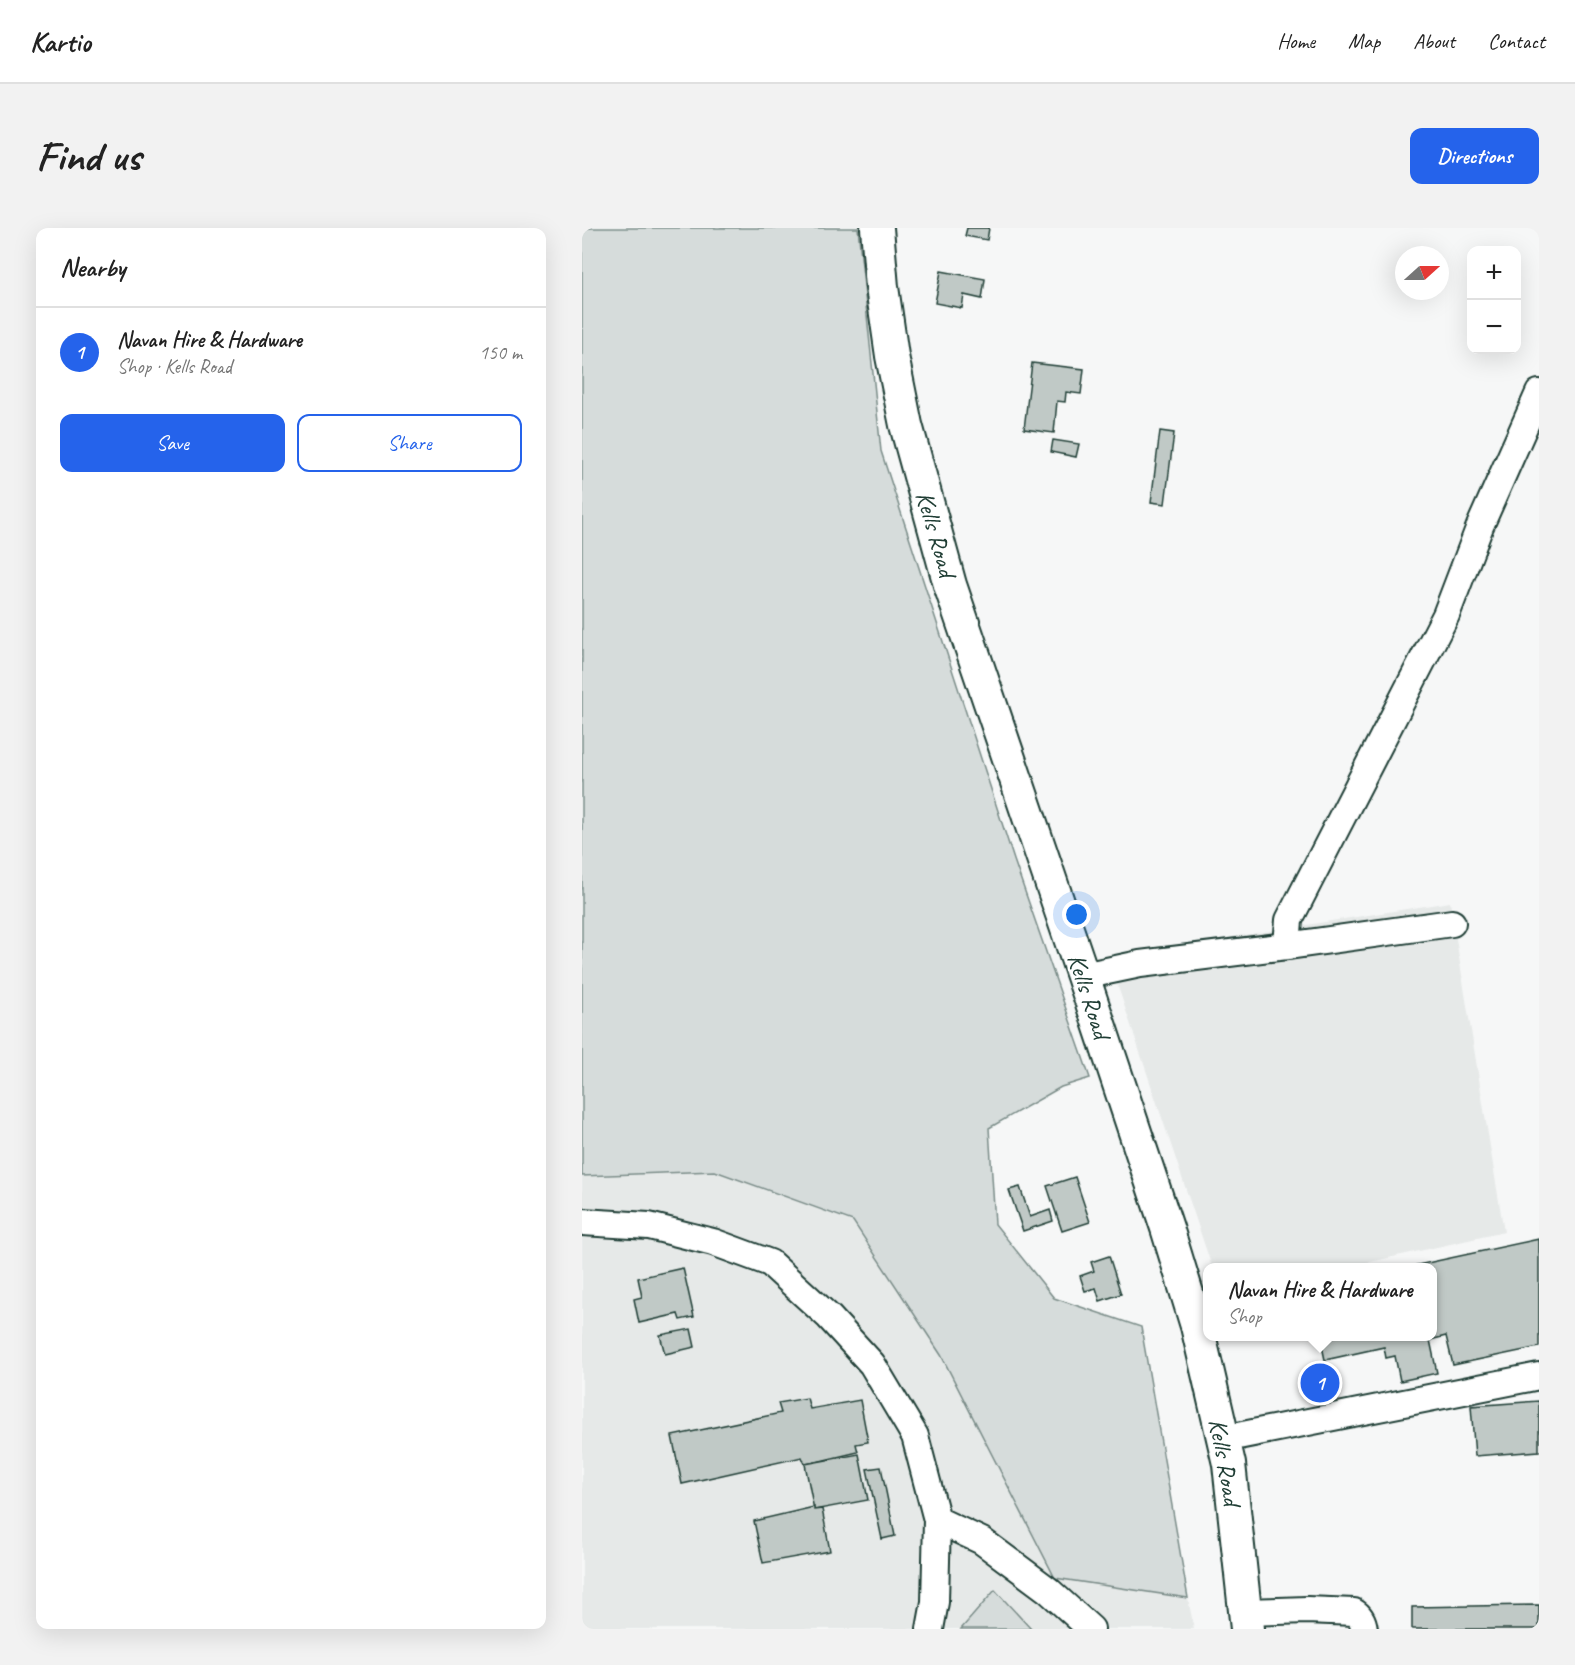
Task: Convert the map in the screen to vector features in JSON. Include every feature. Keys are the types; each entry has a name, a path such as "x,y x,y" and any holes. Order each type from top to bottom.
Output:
{"main road":[{"name":"Kells Road","path":"877,228 890,345 906,425 950,585 1083,976 1167,1228 1197,1326 1229,1464 1246,1620"}],"lane":[{"path":"1287,946 1289,920 1446,615 1480,526 1539,393"},
{"path":"1083,976 1140,964 1452,922"},
{"path":"582,1222 649,1226 713,1242 770,1263 829,1317 872,1365 915,1436 937,1520 935,1602 930,1629"},
{"path":"1223,1439 1539,1376"},
{"path":"937,1520 982,1541 1048,1590 1092,1629"},
{"path":"1246,1620 1324,1619 1354,1611 1363,1622 1364,1629"}],"shaded area":[{"path":"582,228 858,228 881,451 1014,860 1090,1078 1061,1087 989,1128 995,1224 1054,1298 1141,1327 1188,1598 1055,1578 941,1355 853,1221 715,1171 582,1176"},
{"path":"1450,902 1504,1232 1366,1263 1211,1263 1108,957"},
{"path":"715,1171 853,1221 941,1355 1055,1577 1188,1598 1194,1629 582,1629 582,1176"},
{"path":"995,1590 1031,1629 961,1629"}],"building":[{"path":"967,228 989,228 987,240 965,236"},
{"path":"941,271 985,279 982,299 964,295 962,308 935,303"},
{"path":"1032,363 1084,369 1081,394 1066,392 1065,402 1057,401 1054,433 1024,429"},
{"path":"1160,431 1174,433 1165,504 1151,502"},
{"path":"1053,440 1079,444 1076,457 1051,452"},
{"path":"1075,1177 1090,1222 1062,1231 1047,1186"},
{"path":"1020,1187 1030,1217 1050,1210 1053,1221 1023,1231 1009,1190"},
{"path":"1539,1239 1539,1347 1453,1365 1446,1336 1437,1338 1437,1263 1427,1263"},
{"path":"1109,1256 1121,1294 1100,1301 1096,1288 1085,1291 1080,1276 1094,1271 1091,1262"},
{"path":"683,1268 694,1317 680,1320 678,1314 639,1323 634,1299 642,1297 638,1278"},
{"path":"691,1329 695,1347 665,1354 660,1335"},
{"path":"1321,1341 1430,1341 1437,1373 1400,1381 1395,1356 1386,1358 1384,1347 1325,1360"},
{"path":"807,1398 810,1409 860,1400 868,1442 856,1444 858,1452 816,1462 805,1464 802,1457 682,1484 672,1436 781,1413 778,1403"},
{"path":"1539,1401 1539,1451 1475,1456 1471,1406"},
{"path":"859,1454 868,1500 814,1510 805,1464"},
{"path":"881,1467 895,1536 882,1539 867,1469"},
{"path":"814,1507 814,1510 822,1509 830,1551 763,1563 754,1521"},
{"path":"1539,1605 1539,1629 1412,1629 1412,1607"}],"place":[{"name":"Navan Hire & Hardware","path":"1320,1383"}]}
